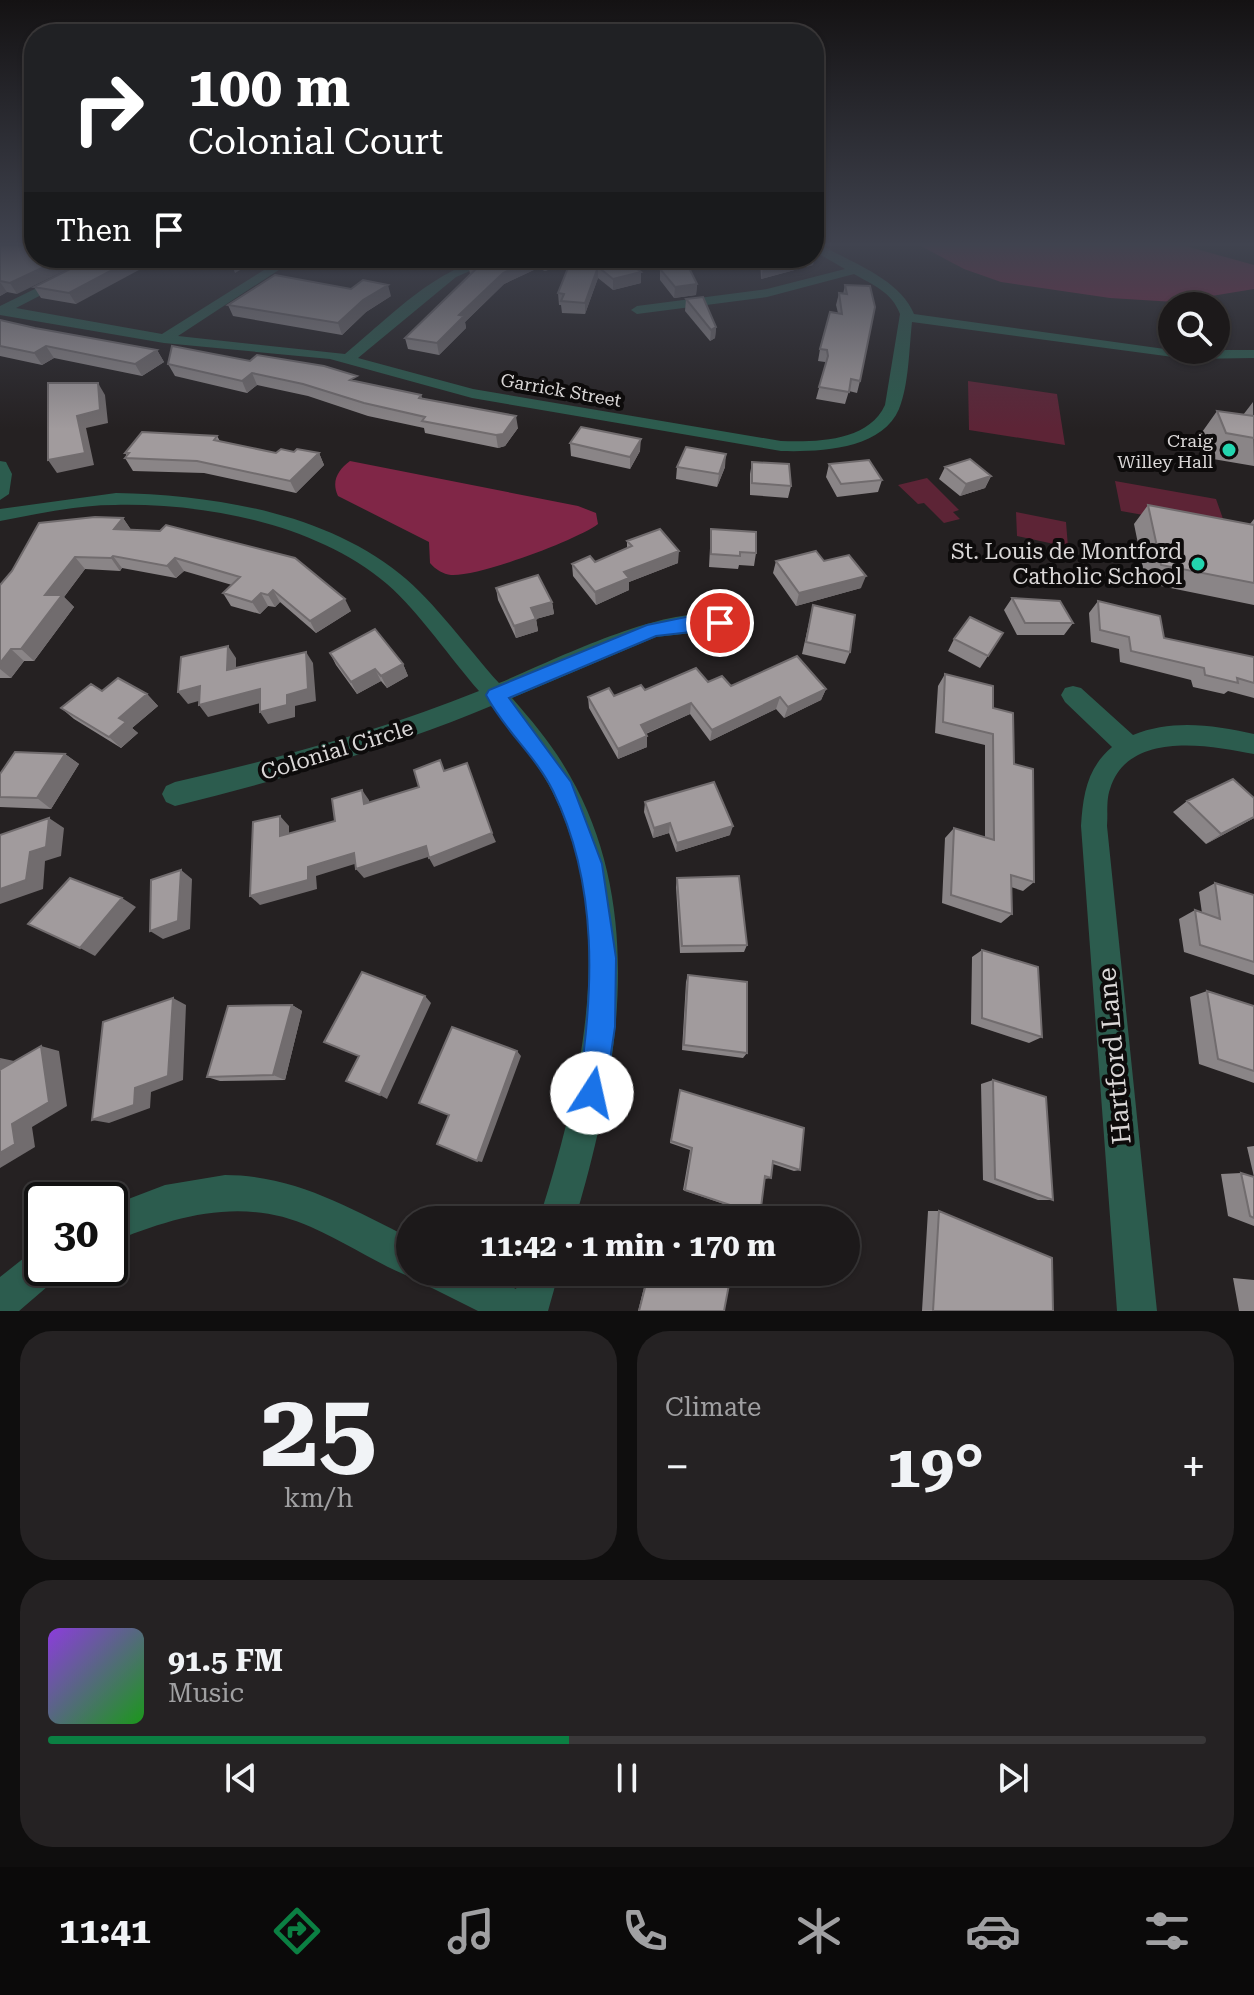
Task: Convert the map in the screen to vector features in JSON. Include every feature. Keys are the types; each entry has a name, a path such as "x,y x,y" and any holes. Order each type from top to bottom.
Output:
{"street":[{"path":"164,339 215,306"},
{"path":"348,359 413,306"},
{"path":"637,310 666,306"},
{"path":"904,306 907,317 1188,355 1254,354"},
{"name":"Garrick Street","path":"1,311 164,339 303,351 348,359 472,393 742,441 810,447 861,437 887,418 893,405 907,317"},
{"path":"0,466 3,482 0,494"},
{"path":"0,515 94,501 162,501 219,509 335,541 374,563 395,580 496,695 549,764 576,817 591,864 603,958 597,1064 583,1134 561,1206"},
{"name":"Colonial Circle","path":"175,794 299,764 364,744 496,695 653,630 686,624 720,623"},
{"path":"1073,695 1130,748 1161,737 1183,735 1254,744"},
{"name":"Hartford Lane","path":"1130,748 1120,752 1099,782 1094,826 1137,1311"},
{"path":"128,1218 170,1202 229,1193 264,1195 315,1212 396,1251"},
{"path":"0,1302 24,1282"},
{"path":"468,1286 520,1311"},
{"path":"528,1311 536,1286"}],"shaded area":[{"path":"968,381 1057,394 1065,445 969,430"},
{"path":"350,461 578,506 596,513 598,524 527,556 482,570 448,574 430,563 429,542 338,496 335,485 337,476"},
{"path":"927,478 959,510 953,512 960,519 944,523 924,503 918,504 898,485"},
{"path":"1115,481 1216,499 1227,530 1121,511"},
{"path":"1016,512 1066,522 1068,547 1017,536"}],"building":[{"path":"235,306 356,306 338,323"},
{"path":"438,306 468,306 459,315 464,316 437,343 405,338"},
{"path":"692,306 707,306 716,327 711,330"},
{"path":"841,306 875,307 860,381 851,379 849,392 819,387 828,356 827,350 820,349 830,312 842,314"},
{"path":"0,320 157,350 135,364 46,346 34,353 0,346"},
{"path":"172,346 250,361 257,355 324,366 357,376 350,380 421,395 419,398 516,416 503,434 496,435 422,421 425,417 364,403 303,384 252,373 242,381 168,364"},
{"path":"48,383 98,383 100,410 77,416 85,453 48,460"},
{"path":"1217,411 1254,416 1254,438 1226,433"},
{"path":"581,427 641,439 630,457 570,443"},
{"path":"142,432 217,436 214,440 276,453 281,449 294,452 297,449 319,453 290,481 197,461 125,458 129,453 125,453"},
{"path":"686,447 726,454 719,474 677,467"},
{"path":"970,459 991,476 966,484 945,467"},
{"path":"869,460 882,480 841,484 829,464"},
{"path":"752,462 789,464 791,486 752,483"},
{"path":"1148,505 1254,525 1254,583 1161,565"},
{"path":"95,517 123,518 114,529 160,531 166,525 295,558 345,599 310,621 273,590 268,595 261,593 252,602 223,593 240,577 175,558 167,566 113,556 75,557 45,595 62,595 21,649 11,649 0,663 0,585 12,571 39,523"},
{"path":"660,529 679,551 624,572 629,578 595,592 572,564 590,556 595,562 632,546 627,541"},
{"path":"711,529 756,532 756,553 740,552 740,556 711,554"},
{"path":"816,551 824,561 849,555 866,576 799,593 776,561"},
{"path":"538,575 552,602 531,608 536,619 514,626 496,588"},
{"path":"1012,598 1060,601 1073,623 1025,623"},
{"path":"1098,601 1160,616 1164,638 1254,657 1254,683 1237,678 1238,683 1205,675 1204,668 1131,651 1129,637 1100,630"},
{"path":"813,605 855,615 850,652 806,642"},
{"path":"970,617 1003,633 988,656 954,639"},
{"path":"375,629 403,664 381,676 375,669 351,682 330,653"},
{"path":"228,646 227,670 306,652 308,689 287,695 287,705 260,712 260,689 199,705 200,686 178,692 181,657"},
{"path":"797,656 826,689 788,707 780,697 712,730 691,703 641,725 647,736 618,749 588,697 609,688 614,696 641,685 645,690 696,668 708,682 722,676 731,686"},
{"path":"945,674 993,686 993,708 1013,713 1014,764 1033,769 1034,882 1011,875 1012,914 951,895 954,828 994,840 993,734 943,722"},
{"path":"118,678 147,694 119,718 126,722 109,737 61,708 91,684 102,691"},
{"path":"15,752 65,754 37,798 0,797 0,774"},
{"path":"440,760 444,771 467,763 492,833 429,858 426,846 356,869 354,853 308,867 308,880 250,896 253,822 280,816 280,836 335,821 332,799 362,790 364,804 419,787 414,770"},
{"path":"1233,779 1254,798 1254,817 1221,834 1187,801"},
{"path":"714,782 733,826 677,843 670,823 654,828 645,802"},
{"path":"49,818 46,847 30,852 26,880 0,889 0,835"},
{"path":"181,870 178,921 150,931 151,880"},
{"path":"739,876 747,945 682,946 677,878"},
{"path":"70,878 122,898 80,948 28,924"},
{"path":"1215,883 1254,895 1254,962 1200,945 1195,910 1220,919"},
{"path":"982,950 1038,967 1042,1037 982,1018"},
{"path":"362,972 425,996 380,1095 346,1081 359,1056 324,1042"},
{"path":"688,975 747,982 747,1053 684,1045"},
{"path":"1207,991 1254,1006 1254,1071 1218,1059"},
{"path":"173,998 168,1076 135,1088 134,1105 92,1120 103,1022"},
{"path":"292,1005 273,1075 207,1077 228,1006"},
{"path":"452,1027 517,1051 477,1161 437,1144 449,1115 419,1103"},
{"path":"41,1046 49,1102 12,1124 15,1144 0,1153 0,1060 1,1069"},
{"path":"993,1080 1046,1097 1053,1200 995,1179"},
{"path":"680,1090 804,1128 800,1170 773,1161 771,1178 765,1176 761,1206 733,1206 685,1190 692,1148 671,1141"},
{"path":"1241,1173 1254,1177 1254,1218 1250,1216"},
{"path":"939,1211 1052,1258 1053,1311 933,1311"},
{"path":"645,1286 729,1286 724,1311 639,1311"}],"place":[{"name":"Craig Willey Hall","path":"1229,450"},
{"name":"St. Louis de Montford Catholic School","path":"1198,564"}],"route":[{"path":"592,1093 601,1027 603,958 591,864 563,788 549,764 496,695 653,630 686,624 720,623"}]}
